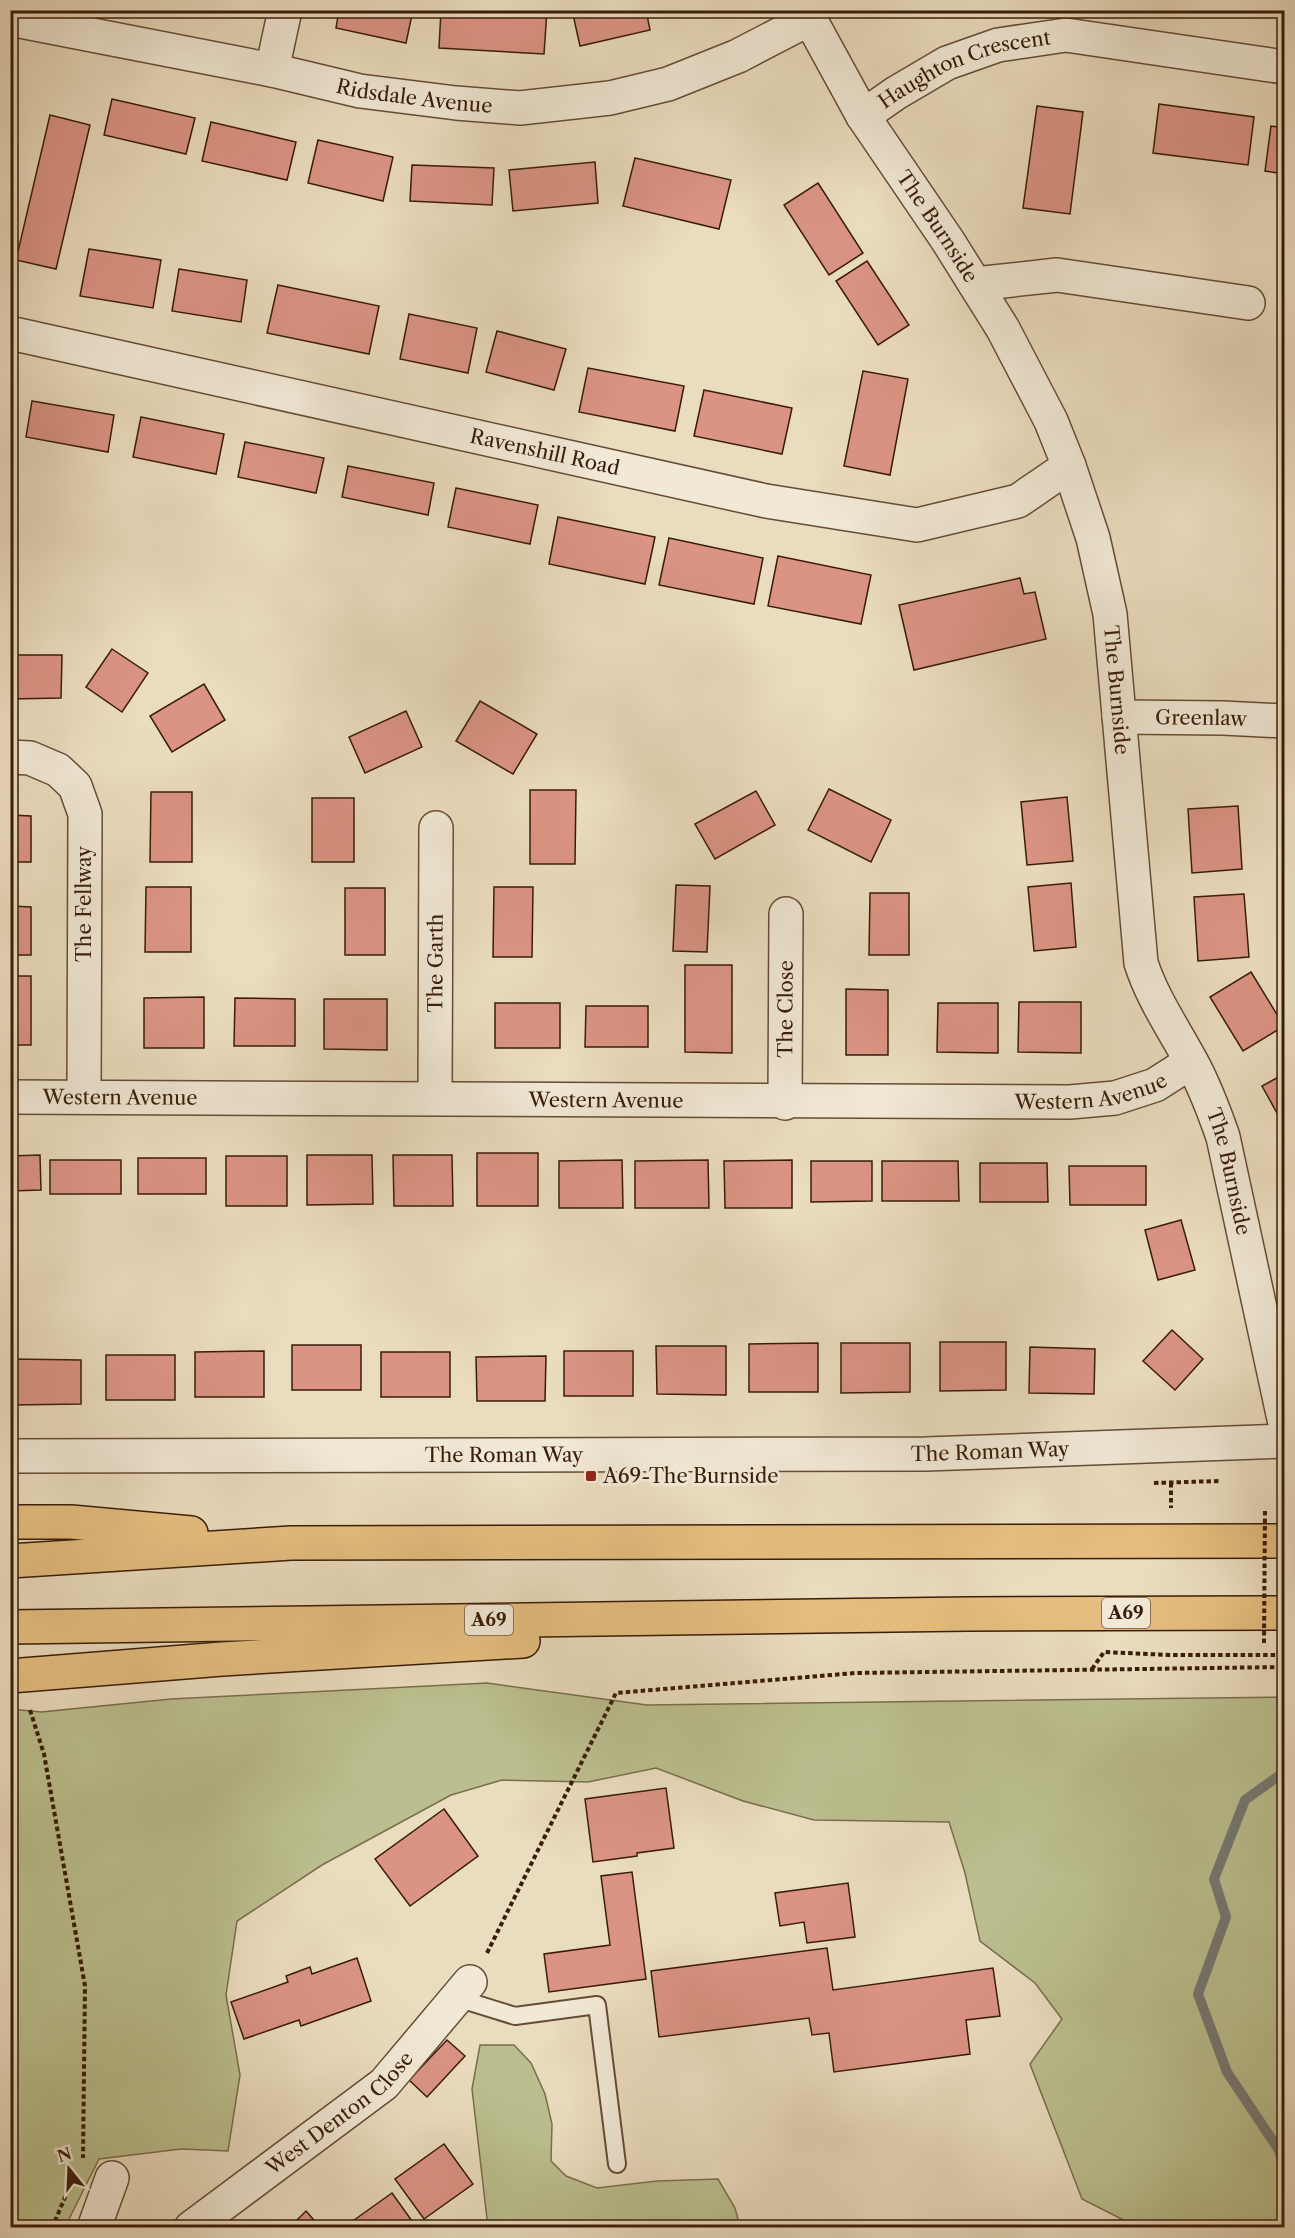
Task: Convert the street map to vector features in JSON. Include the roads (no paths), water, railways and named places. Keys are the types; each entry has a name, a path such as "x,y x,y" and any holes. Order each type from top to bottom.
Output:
{"highway":[{"path":"10,1522 71,1522 291,1543"},
{"path":"10,1561 291,1543 1284,1541"},
{"name":"A69","path":"10,1627 968,1614 1284,1613"},
{"path":"10,1676 222,1659 968,1614"}],"street":[{"path":"272,70 285,10"},
{"name":"Ridsdale Avenue","path":"11,21 272,70 360,91 520,108 610,98 668,84 738,56 807,15"},
{"name":"The Burnside","path":"807,15 863,116 1004,329 1051,421 1069,466 1093,538 1110,614 1141,963 1149,987 1161,1011 1210,1099 1223,1137 1284,1419"},
{"name":"Haughton Crescent","path":"863,116 896,93 947,63 998,45 1066,35 1284,67"},
{"path":"975,284 1058,275 1248,303"},
{"name":"Ravenshill Road","path":"10,333 766,501 917,525 1018,501 1069,466"},
{"name":"Greenlaw","path":"1119,717 1284,721"},
{"name":"The Fellway","path":"10,757 30,758 58,770 75,786 85,814 84,1097"},
{"name":"The Garth","path":"435,1098 436,828"},
{"name":"The Close","path":"784,1103 786,914"},
{"name":"Western Avenue","path":"10,1096 435,1098 784,1103 1070,1102 1115,1098 1155,1085 1191,1062"},
{"name":"The Roman Way","path":"10,1456 926,1454 1284,1441"},
{"name":"West Denton Close","path":"191,2228 384,2084 464,1990"},
{"path":"94,2228 112,2178"}],"lane":[{"path":"464,1990 515,2016 597,2005 617,2164"}],"waterway":[{"path":"1284,1772 1245,1800 1214,1879 1226,1917 1198,1994 1227,2072 1279,2150 1284,2166"}],"place":[{"name":"A69-The Burnside","path":"591,1476"}]}
